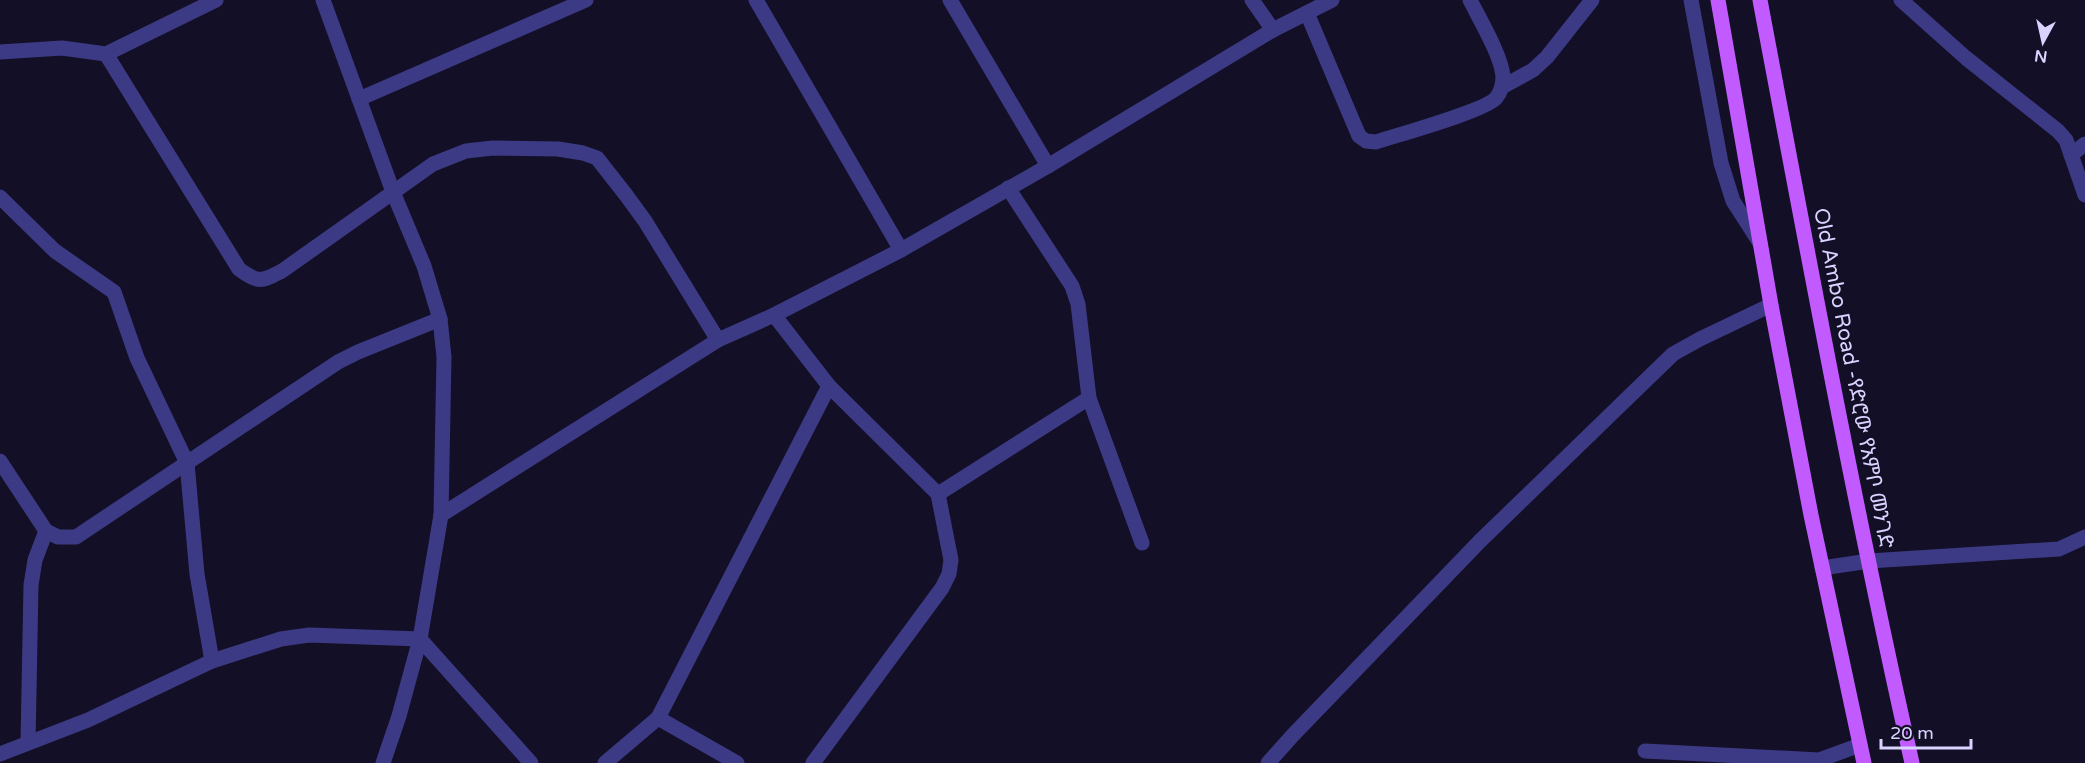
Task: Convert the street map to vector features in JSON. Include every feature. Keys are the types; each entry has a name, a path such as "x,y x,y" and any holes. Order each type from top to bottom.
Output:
{"main road":[{"path":"1718,0 1771,305 1822,568 1864,763"},
{"name":"Old Ambo Road -የድሮው የአምቦ መንገድ","path":"1760,0 1806,249 1912,763"}],"street":[{"path":"0,52 62,48 106,54 216,0"},
{"path":"323,0 393,192 424,266 440,319 444,357 441,514 420,639 397,724 383,763"},
{"path":"359,99 586,0"},
{"path":"756,0 901,250"},
{"path":"950,0 1048,166"},
{"path":"1252,0 1273,30"},
{"path":"441,514 718,340 774,315 901,250 1048,166 1273,30 1332,0"},
{"path":"1307,13 1359,136 1366,141 1376,142 1477,109 1495,99 1502,87 1503,77 1500,63 1470,0"},
{"path":"1502,87 1533,70 1547,57 1592,0"},
{"path":"1691,0 1721,163 1733,201 1760,243"},
{"path":"1901,0 1966,58 2058,131 2066,140 2085,195"},
{"path":"106,54 239,269 252,278 262,280 282,271 433,164 466,151 493,148 558,149 597,158 645,221 718,340"},
{"path":"2071,155 2085,144"},
{"path":"1008,188 1072,286 1078,304 1089,398 1142,543"},
{"path":"0,197 55,251 114,292 137,358 187,463 197,574 212,661"},
{"path":"1268,763 1480,541 1673,354 1771,305"},
{"path":"774,315 829,386 938,494 951,560 949,574 942,588 813,763"},
{"path":"0,461 46,531 58,537 76,537 338,362 440,319"},
{"path":"605,763 658,718 829,386"},
{"path":"938,494 1089,398"},
{"path":"28,743 30,585 35,560 46,531"},
{"path":"1822,568 1869,561 2059,549 2085,537"},
{"path":"0,754 88,720 212,661 281,639 309,635 420,639 531,763"},
{"path":"658,718 737,763"},
{"path":"1645,751 1819,760 1860,745"}]}
